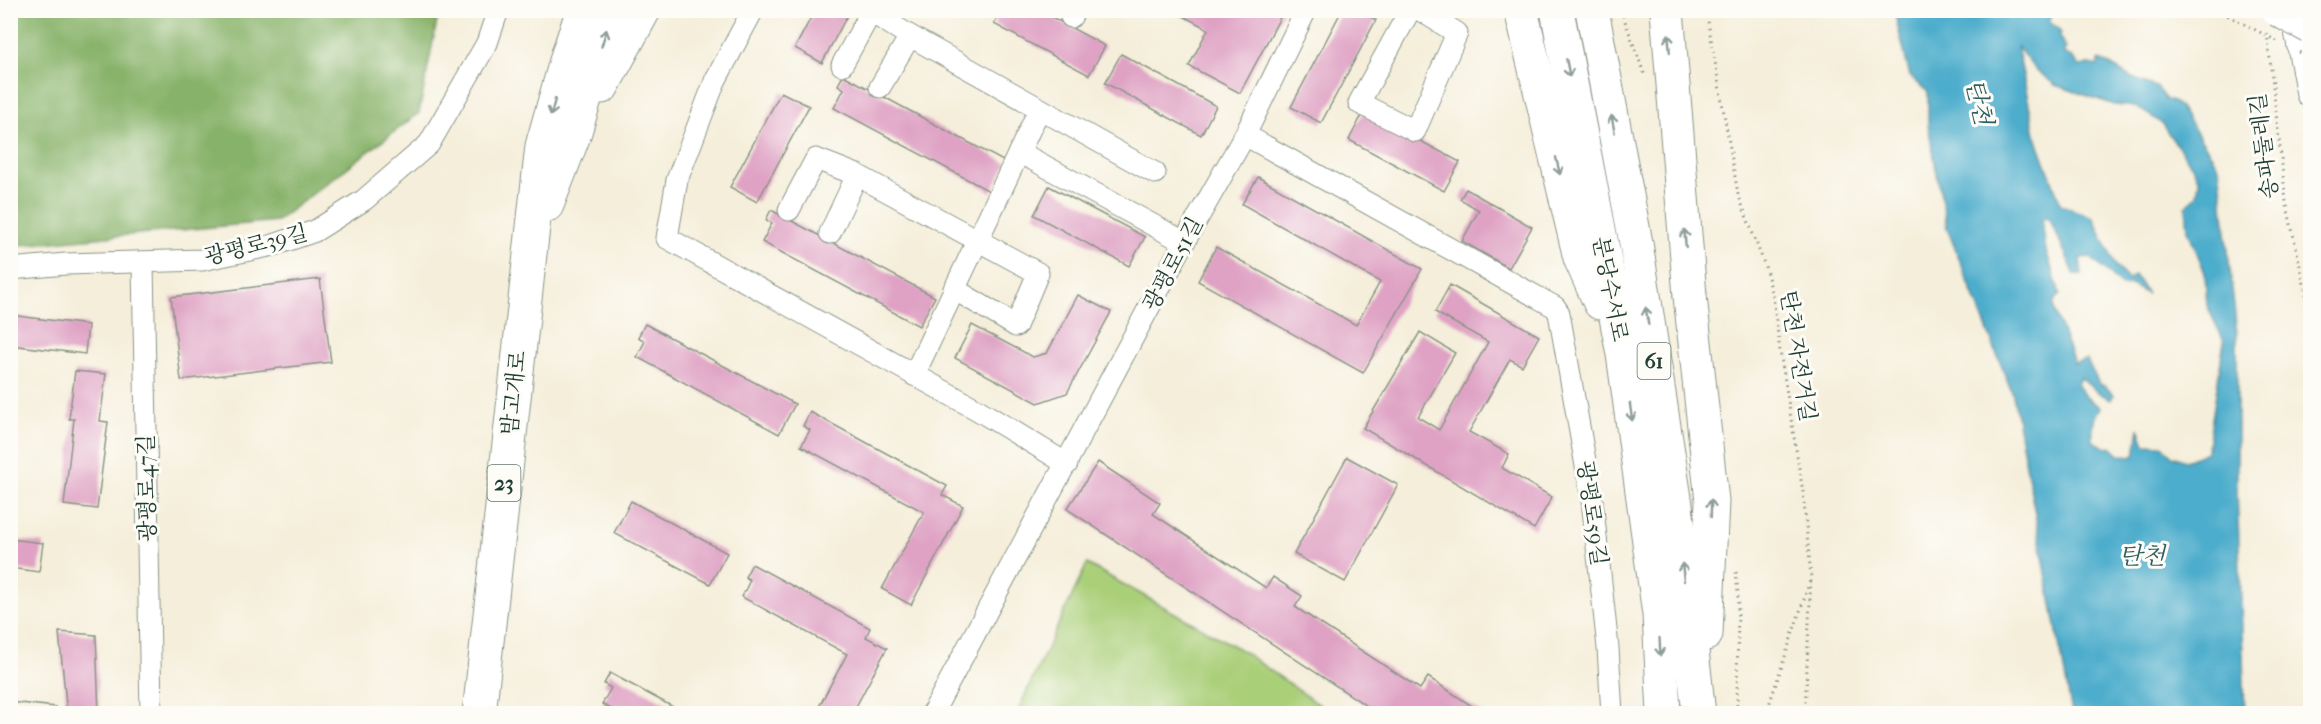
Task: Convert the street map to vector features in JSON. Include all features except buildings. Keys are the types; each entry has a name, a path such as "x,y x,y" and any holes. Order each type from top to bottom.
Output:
{"main road":[{"name":"밤고개로","path":"479,714 542,146 583,10"},
{"name":"밤고개로","path":"530,252 574,135 612,10"},
{"path":"574,135 617,62 644,10"},
{"path":"1521,10 1580,258 1623,354"},
{"name":"분당수서로","path":"1557,10 1623,354 1659,614 1664,714"},
{"name":"분당수서로","path":"1592,10 1636,243 1676,505 1701,714"},
{"path":"1667,10 1690,296 1712,501 1701,714"},
{"path":"2274,25 2300,37"}],"street":[{"name":"광평로39길","path":"10,269 66,264 202,260 274,245 315,231 364,200 429,144 487,43 498,10"},
{"path":"753,10 715,81 677,180 667,238 914,375 1067,464"},
{"path":"1410,10 1359,103 1415,130 1457,33 1420,10"},
{"path":"2294,10 2310,93"},
{"path":"842,65 871,12 1039,110 1155,172"},
{"name":"광평로51길","path":"932,714 1184,242 1245,135 1302,12"},
{"path":"880,87 910,36"},
{"path":"914,375 1039,110"},
{"name":"광평로59길","path":"1245,135 1555,307 1560,313 1592,500 1608,648 1612,714"},
{"path":"1019,152 1184,242"},
{"path":"789,210 816,159 857,175 1038,273 1016,326 954,289"},
{"path":"830,233 857,175"},
{"name":"광평로47길","path":"143,263 151,714"}],"path":[{"name":"탄천 자전거길","path":"1707,10 1738,194 1766,266 1773,297 1803,492 1811,577 1805,714"},
{"path":"2217,10 2274,25"},
{"name":"송파둘레길","path":"2274,25 2286,201 2310,312"},
{"path":"2300,37 2310,58"},
{"path":"1766,714 1811,577"}],"green space":[{"path":"11,10 439,11 419,113 277,221 11,246"},
{"path":"1087,564 1241,650 1331,713 1028,714 1019,708"}],"water":[{"name":"탄천","path":"1894,11 2049,11 2050,23 2061,33 2059,36 2066,49 2063,51 2065,54 2072,57 2080,66 2090,64 2098,66 2099,60 2130,77 2158,88 2166,100 2180,107 2219,167 2237,334 2237,489 2245,713 2072,713 2013,395 1947,228 1928,125 1928,92 1910,76","holes":["2017,46 2033,67 2055,85 2115,105 2137,107 2160,122 2192,166 2199,181 2197,195 2186,206 2188,230 2205,273 2207,306 2224,341 2207,452 2186,461 2172,456 2162,445 2145,444 2139,428 2135,456 2119,455 2111,447 2107,448 2093,441 2094,419 2101,408 2079,389 2077,385 2080,377 2106,397 2111,399 2114,395 2105,386 2099,384 2087,360 2074,363 2054,310 2054,302 2060,294 2046,251 2042,220 2046,217 2051,222 2075,275 2082,275 2080,258 2090,257 2122,286 2131,285 2147,294 2135,275 2128,280 2115,265 2093,217 2061,205 2035,134"]}]}
